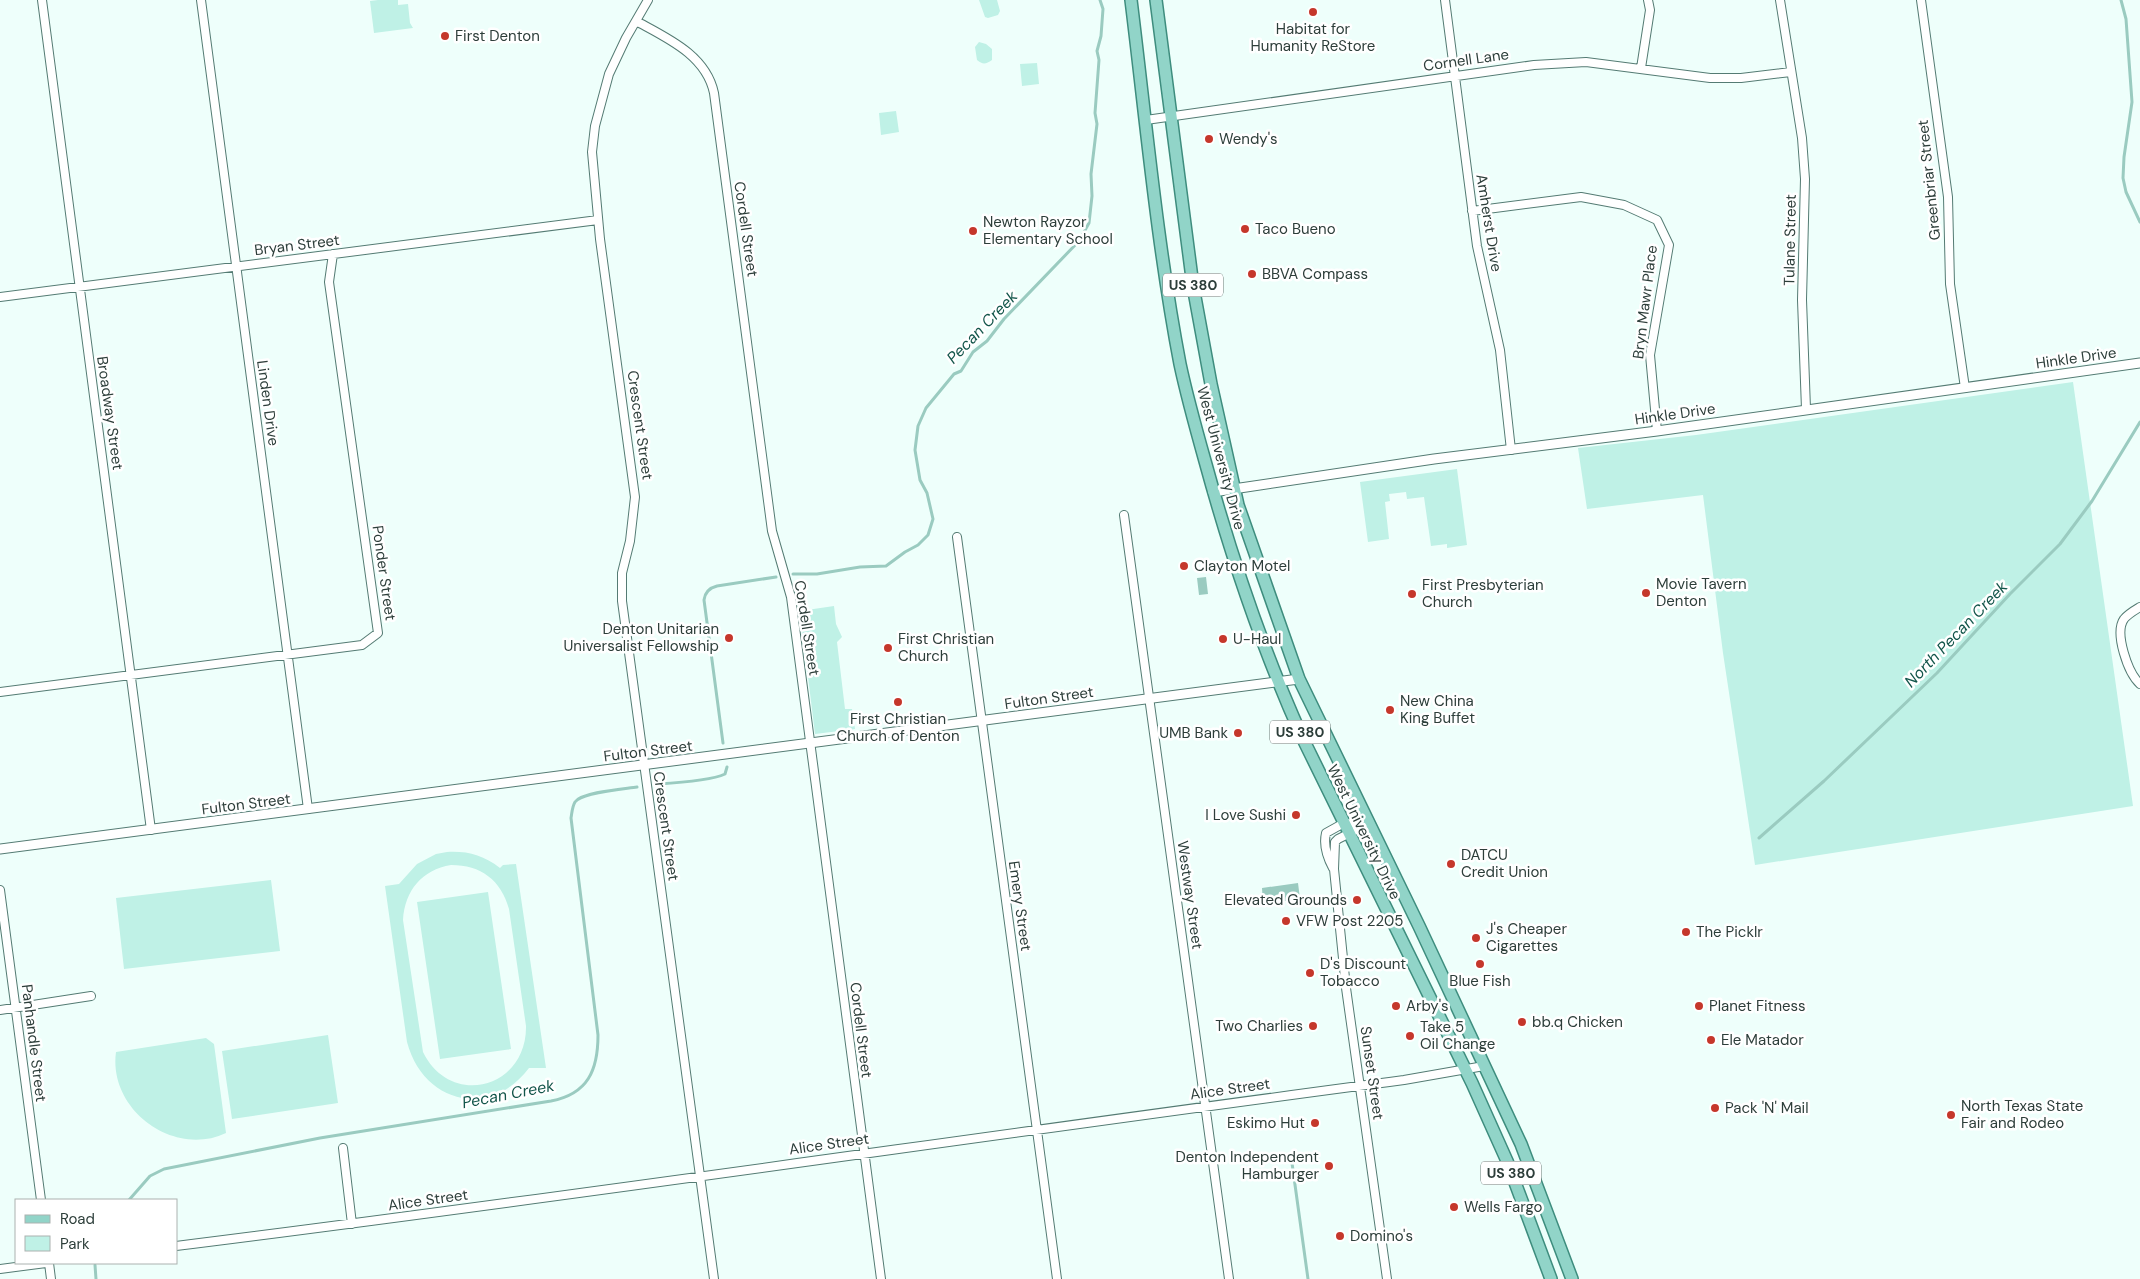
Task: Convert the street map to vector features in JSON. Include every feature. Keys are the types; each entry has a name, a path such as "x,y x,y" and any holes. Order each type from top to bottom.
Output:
{"main road":[{"name":"West University Drive","path":"1131,0 1163,252 1180,363 1213,492 1246,597 1277,682 1348,834 1507,1161 1551,1279"},
{"name":"West University Drive","path":"1156,0 1194,286 1211,384 1238,505 1299,679 1419,926 1524,1151 1572,1279"}],"street":[{"name":"Broadway Street","path":"42,0 151,830"},
{"name":"Linden Drive","path":"200,0 308,810"},
{"name":"Crescent Street","path":"648,0 622,43 609,74 594,126 592,152 598,220 636,497 621,587 714,1279"},
{"name":"Amherst Drive","path":"1445,0 1472,210 1484,282 1500,350 1511,450"},
{"path":"1641,68 1650,10 1648,0"},
{"name":"Tulane Street","path":"1780,0 1802,138 1805,179 1802,300 1806,409"},
{"name":"Greenbriar Street","path":"1921,0 1948,197 1950,284 1965,388"},
{"name":"Cordell Street","path":"636,20 674,42 689,54 708,73 712,85 772,531 791,597 881,1279"},
{"name":"Cornell Lane","path":"1146,120 1534,65 1586,62 1694,76 1726,78 1791,72"},
{"name":"Bryn Mawr Place","path":"1472,210 1581,197 1624,205 1657,220 1669,245 1650,355 1657,431"},
{"name":"Bryan Street","path":"0,297 598,220"},
{"name":"Ponder Street","path":"0,692 362,645 378,633 329,282 333,254"},
{"name":"Hinkle Drive","path":"1213,492 2140,363"},
{"name":"Westway Street","path":"1124,516 1229,1279"},
{"name":"Emery Street","path":"957,537 1057,1279"},
{"path":"2140,607 2125,617 2121,625 2121,636 2122,648 2127,661 2136,680 2140,684"},
{"name":"Fulton Street","path":"0,849 1299,679"},
{"path":"1344,823 1368,824"},
{"name":"Sunset Street","path":"1334,870 1326,855 1326,833 1344,823"},
{"name":"Sunset Street","path":"1368,824 1335,842 1334,870 1346,988 1387,1279"},
{"name":"Panhandle Street","path":"0,890 41,1199"},
{"path":"0,1010 91,996"},
{"name":"Alice Street","path":"178,1246 700,1177 863,1152 1361,1086 1484,1066"},
{"path":"343,1148 352,1224"},
{"path":"0,1269 39,1264"},
{"path":"47,1264 51,1279"}],"green space":[{"path":"398,0 398,5 408,4 410,23 413,28 374,33 370,1"},
{"path":"979,0 997,0 1000,11 998,15 985,17"},
{"path":"979,42 986,44 992,49 992,60 983,63 977,60 975,47"},
{"path":"1037,63 1039,84 1022,86 1020,64"},
{"path":"896,111 899,132 881,135 879,113"},
{"path":"2073,382 2133,806 1755,865 1723,653 1703,495 1587,509 1578,448 1696,435"},
{"path":"1457,469 1467,545 1447,548 1447,544 1431,546 1424,497 1407,499 1406,492 1389,494 1390,501 1385,502 1389,539 1368,542 1360,482"},
{"path":"834,606 836,624 842,637 837,642 845,709 852,709 855,729 815,734 800,611"},
{"path":"447,852 469,853 488,860 500,868 503,865 516,864 546,1068 529,1068 513,1084 496,1094 477,1099 459,1097 442,1091 427,1079 415,1063 407,1042 385,886 399,884 417,864 436,854","holes":["451,865 480,871 488,876 501,890 505,899 509,909 526,1026 523,1047 514,1064 501,1077 485,1084 468,1085 451,1081 436,1070 423,1052 403,920 407,899 417,883 432,871"]},
{"path":"271,880 280,951 124,969 116,898"},
{"path":"488,892 511,1049 440,1059 417,902"},
{"path":"328,1035 338,1103 232,1119 222,1051"},
{"path":"206,1038 214,1044 226,1133 206,1139 186,1139 166,1134 148,1124 134,1110 122,1093 116,1073 116,1052"}],"shaded area":[{"path":"1206,577 1208,594 1199,595 1197,578"},
{"path":"1298,883 1300,899 1263,904 1262,888"}],"waterway":[{"name":"Pecan Creek","path":"793,574 817,574 860,567 886,566 918,545 928,535 933,519 927,493 920,480 915,450 918,426 926,408 954,374 961,371 973,352 987,341 1004,319 1079,241 1089,223 1092,196 1091,174 1097,124 1095,113 1099,60 1097,51 1101,36 1103,9 1100,0"},
{"name":"North Pecan Creek","path":"2121,0 2126,19 2132,102 2123,178 2126,192 2140,222"},
{"name":"North Pecan Creek","path":"1759,838 1824,781 1937,673 2010,594 2060,544 2092,501 2140,422"},
{"name":"Pecan Creek","path":"723,743 704,600 705,595 717,586 776,577"},
{"name":"Pecan Creek","path":"658,784 711,778 725,774 727,767"},
{"name":"Pecan Creek","path":"130,1199 150,1176 164,1169 320,1138 551,1101 574,1093 582,1086 593,1069 596,1059 598,1035 571,818 572,810 575,802 586,796 637,787"},
{"name":"North Pecan Creek","path":"1299,1158 1294,1159 1292,1163 1308,1279"},
{"name":"Pecan Creek","path":"95,1265 96,1279"}],"place":[{"name":"Habitat for Humanity ReStore","path":"1313,12"},
{"name":"First Denton","path":"445,36"},
{"name":"Wendy's","path":"1209,139"},
{"name":"Taco Bueno","path":"1245,229"},
{"name":"Newton Rayzor Elementary School","path":"973,231"},
{"name":"BBVA Compass","path":"1252,274"},
{"name":"Clayton Motel","path":"1184,566"},
{"name":"Movie Tavern Denton","path":"1646,593"},
{"name":"First Presbyterian Church","path":"1412,594"},
{"name":"Denton Unitarian Universalist Fellowship","path":"729,638"},
{"name":"U-Haul","path":"1223,639"},
{"name":"First Christian Church","path":"888,648"},
{"name":"First Christian Church of Denton","path":"898,702"},
{"name":"New China King Buffet","path":"1390,710"},
{"name":"UMB Bank","path":"1238,733"},
{"name":"I Love Sushi","path":"1296,815"},
{"name":"DATCU Credit Union","path":"1451,864"},
{"name":"Elevated Grounds","path":"1357,900"},
{"name":"VFW Post 2205","path":"1286,921"},
{"name":"The Picklr","path":"1686,932"},
{"name":"J's Cheaper Cigarettes","path":"1476,938"},
{"name":"Blue Fish","path":"1480,964"},
{"name":"D's Discount Tobacco","path":"1310,973"},
{"name":"Arby's","path":"1396,1006"},
{"name":"Planet Fitness","path":"1699,1006"},
{"name":"bb.q Chicken","path":"1522,1022"},
{"name":"Two Charlies","path":"1313,1026"},
{"name":"Take 5 Oil Change","path":"1410,1036"},
{"name":"Ele Matador","path":"1711,1040"},
{"name":"Pack 'N' Mail","path":"1715,1108"},
{"name":"North Texas State Fair and Rodeo","path":"1951,1115"},
{"name":"Eskimo Hut","path":"1315,1123"},
{"name":"Denton Independent Hamburger","path":"1329,1166"},
{"name":"Wells Fargo","path":"1454,1207"},
{"name":"Domino's","path":"1340,1236"}]}
